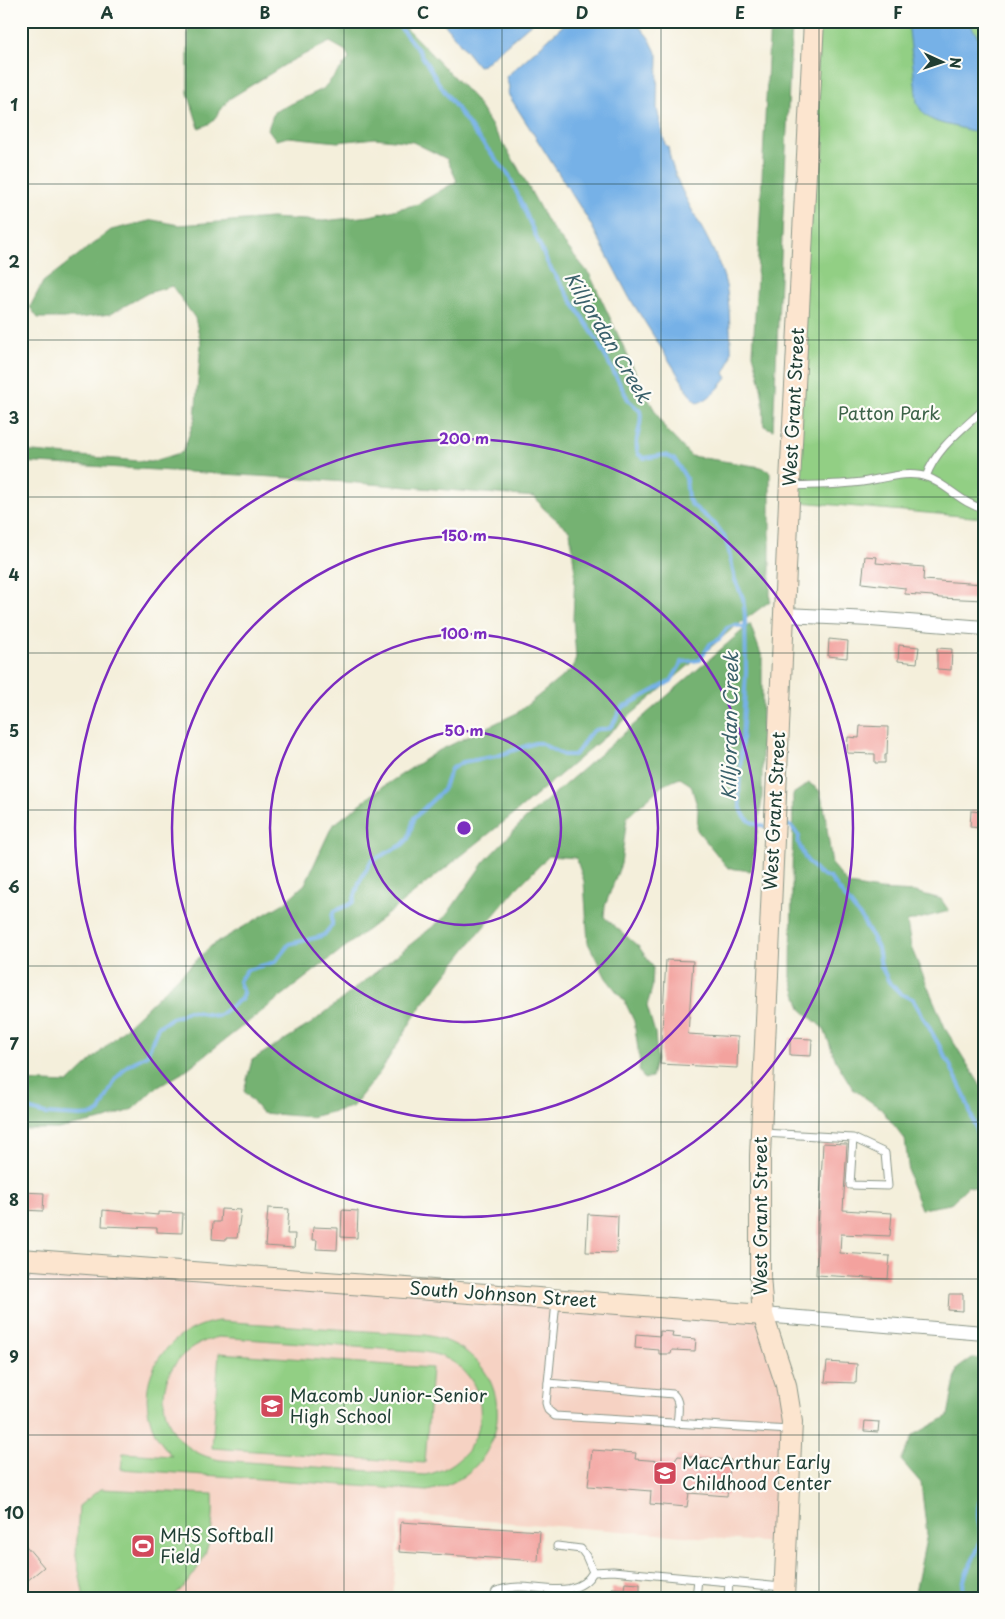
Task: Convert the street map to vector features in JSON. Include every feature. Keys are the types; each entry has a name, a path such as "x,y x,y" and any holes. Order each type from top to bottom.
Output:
{"main road":[{"name":"West Grant Street","path":"784,1592 793,1429 786,1385 763,1314 760,1275 760,1133 814,21"},
{"name":"South Johnson Street","path":"24,1259 763,1314"}],"street":[{"path":"785,615 871,619 984,628"},
{"name":"South Johnson Street","path":"763,1314 984,1333"}],"lane":[{"path":"926,477 930,465 938,453 984,409"},
{"path":"790,486 860,482 907,475 926,477 964,501 984,509"},
{"path":"760,1133 853,1138 885,1153 888,1186 850,1185 853,1138"},
{"path":"21,1323 24,1259"},
{"path":"556,1299 546,1403 548,1410 555,1416 793,1429"},
{"path":"548,1383 673,1394 678,1404 677,1424"},
{"path":"493,1598 496,1591 517,1587 564,1591 588,1581 592,1572 586,1556 581,1550 557,1546"},
{"path":"592,1572 613,1571 698,1578 784,1592"},
{"path":"696,1598 698,1578"},
{"path":"728,1598 729,1582"}],"shaded area":[{"name":"Macomb Junior-Senior High School","path":"21,1259 763,1315 786,1385 787,1544 399,1514 393,1598 21,1598"}],"green space":[{"path":"188,21 395,21 408,30 474,98 517,166 548,223 590,275 646,395 666,430 691,456 761,467 770,472 770,601 732,629 515,813 182,1073 153,1090 133,1109 106,1119 58,1129 21,1129 21,1081 68,1083 211,946 284,903 305,884 332,826 381,788 436,752 517,713 573,668 576,657 573,619 575,573 570,531 543,508 535,497 307,479 21,462 21,451 151,462 183,452 195,418 201,343 195,318 172,286 148,293 110,314 79,318 38,318 30,307 43,282 111,230 153,220 179,225 271,218 323,221 370,216 418,204 457,181 447,159 413,142 375,138 338,142 289,137 276,140 268,129 274,112 323,89 349,59 346,51 330,42 291,61 229,99 211,123 199,128 188,93"},
{"path":"770,21 792,21 773,430 764,426 761,390 753,354"},
{"name":"Patton Park","path":"814,21 984,21 984,518 789,501"},
{"path":"750,624 762,657 762,800 751,871 728,868 697,830 698,809 691,785 680,778 663,785 627,817 621,864 605,906 604,917 639,947 653,967 652,988 647,1006 655,1033 657,1058 652,1077 644,1079 639,1069 640,1064 634,1021 625,1002 606,978 588,943 584,881 576,858 549,856 516,889 481,930 419,1009 380,1072 352,1107 311,1117 262,1113 244,1091 252,1060 312,1023 446,916 484,862 524,820"},
{"path":"809,783 819,790 824,806 832,865 849,885 879,890 915,892 941,899 949,911 907,922 911,947 946,1030 984,1091 984,1190 968,1186 950,1204 921,1209 910,1182 905,1139 881,1109 853,1089 836,1061 824,1029 801,1009 791,977 793,794"},
{"path":"218,1321 425,1335 456,1346 479,1363 492,1386 497,1412 493,1438 480,1461 458,1479 427,1491 121,1469 123,1453 172,1456 159,1440 153,1428 148,1409 148,1391 151,1374 159,1359 170,1345 184,1334 200,1326","holes":["219,1337 424,1352 449,1360 466,1373 477,1392 480,1412 477,1433 467,1451 449,1466 425,1475 220,1460 196,1452 178,1437 168,1419 164,1399 167,1379 178,1361 195,1346"]},
{"path":"219,1353 432,1368 425,1463 212,1448"},
{"path":"972,1358 984,1359 984,1598 914,1598 927,1534 921,1483 901,1460 914,1435 948,1416 957,1369"},
{"name":"MHS Softball Field","path":"100,1489 213,1494 212,1525 206,1551 193,1575 172,1598 84,1598 76,1555 79,1506"}],"water":[{"path":"442,21 534,21 483,65 478,66"},
{"path":"568,21 635,21 649,38 658,56 657,109 665,144 668,147 677,179 715,254 726,284 728,299 731,352 724,373 727,378 710,396 697,403 686,390 629,297 589,221 508,94 509,87 506,77"},
{"path":"908,21 969,21 984,45 984,136 935,121 920,109 917,102"}],"building":[{"path":"865,556 877,557 876,563 924,567 923,580 984,584 984,600 905,594 905,588 862,583"},
{"path":"829,639 848,641 847,658 828,656"},
{"path":"899,645 919,647 917,663 898,661"},
{"path":"937,648 952,649 951,670 937,669"},
{"path":"860,726 888,727 885,763 875,763 875,754 847,753 848,737 859,738"},
{"path":"971,811 984,812 984,828 970,827"},
{"path":"666,960 693,961 688,1034 738,1037 737,1068 660,1064"},
{"path":"790,1038 812,1039 811,1056 790,1055"},
{"path":"823,1143 847,1144 843,1210 892,1213 890,1236 841,1234 840,1253 890,1256 888,1279 816,1275"},
{"path":"21,1192 44,1193 43,1211 21,1210"},
{"path":"268,1208 289,1209 287,1234 295,1234 294,1248 265,1246"},
{"path":"221,1209 241,1210 237,1238 226,1238 226,1240 212,1239 213,1222 220,1222"},
{"path":"103,1210 158,1215 158,1212 183,1213 182,1233 157,1232 157,1228 102,1226"},
{"path":"342,1210 358,1211 357,1238 341,1237"},
{"path":"588,1214 618,1216 617,1253 586,1252"},
{"path":"313,1227 338,1228 337,1250 316,1249 317,1240 312,1240"},
{"path":"949,1294 963,1294 963,1311 948,1310"},
{"path":"660,1331 673,1332 672,1337 696,1339 695,1351 672,1350 671,1354 659,1354 659,1350 635,1348 636,1334 660,1336"},
{"path":"827,1362 857,1364 856,1383 825,1382"},
{"path":"865,1421 879,1422 878,1432 864,1431"},
{"path":"592,1450 636,1453 635,1459 674,1462 678,1456 731,1460 727,1496 689,1493 687,1507 650,1504 651,1491 588,1486"},
{"path":"401,1522 540,1531 538,1561 399,1552"},
{"path":"21,1540 44,1567 21,1586"},
{"path":"625,1583 640,1584 640,1598 611,1598 612,1588 624,1589"}],"waterway":[{"name":"Killjordan Creek","path":"395,21 419,51 440,85 476,135 509,175 548,264 595,337 629,401 640,411 641,421 637,442 638,454 644,458 665,455 675,460 686,478 688,498 692,505 716,525 724,536 735,580 743,598 745,616 746,672 739,791 740,804 741,810 747,819 764,826"},
{"path":"21,1107 45,1114 94,1115 100,1111 115,1080 127,1066 147,1055 158,1027 188,1011 218,1016 241,999 243,993 239,981 247,970 275,962 289,944 324,935 332,925 334,911 353,902 359,883 371,861 402,845 408,839 414,818 443,790 451,769 463,762 497,756 535,743 540,743 563,755 574,755 593,731 609,728 622,708 671,681 682,662 700,660 710,644 719,639 727,628 735,625 745,628"},
{"name":"Killjordan Creek","path":"786,825 791,826 799,836 798,842 805,858 818,873 830,878 862,919 878,948 881,966 889,982 901,994 913,999 948,1061 964,1094 984,1153"},
{"name":"Killjordan Creek","path":"964,1598 963,1584 980,1540 978,1511 984,1491"}],"place":[{"name":"Macomb Junior-Senior High School","path":"272,1406"},
{"name":"MacArthur Early Childhood Center","path":"665,1473"},
{"name":"MHS Softball Field","path":"143,1546"}]}
